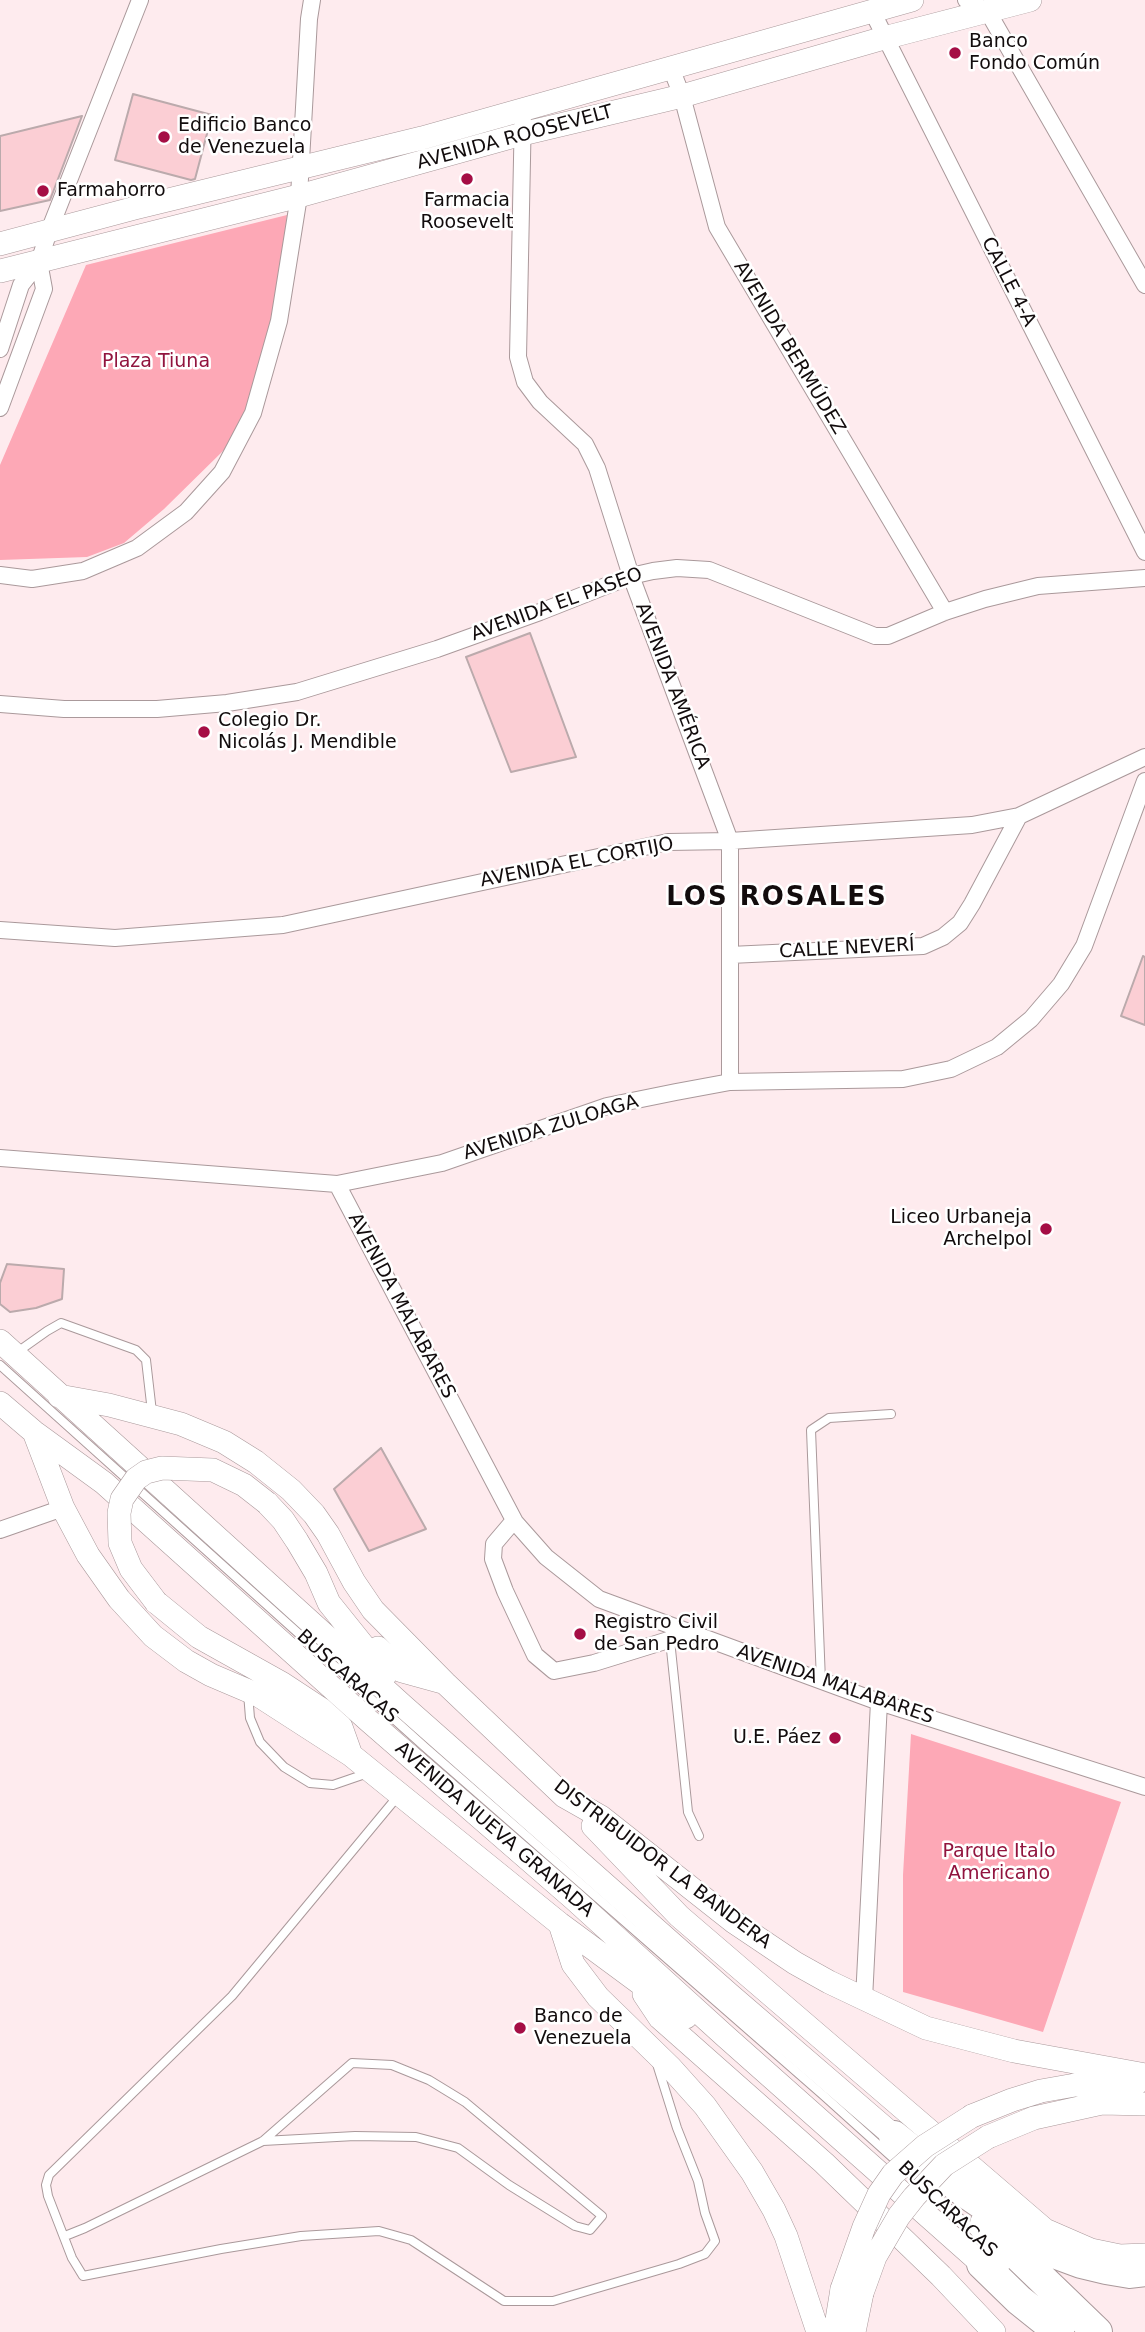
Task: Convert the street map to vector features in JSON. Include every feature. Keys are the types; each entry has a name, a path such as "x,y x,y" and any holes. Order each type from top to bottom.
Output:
{"highway":[{"path":"894,2136 963,2191 1054,2253 1106,2269 1130,2273 1145,2271"},
{"path":"894,2136 1097,2332"},
{"path":"995,2267 1023,2332"},
{"path":"995,2267 1018,2300 1061,2332"}],"main road":[{"name":"AVENIDA ROOSEVELT","path":"0,244 422,138 671,68 870,6 912,0"},
{"name":"AVENIDA ROOSEVELT","path":"0,271 299,196 522,134 682,96 884,38 1030,0"},
{"name":"AVENIDA NUEVA GRANADA","path":"5,1354 59,1396 402,1705 894,2136"},
{"name":"DISTRIBUIDOR LA BANDERA","path":"59,1396 109,1405 181,1424 224,1442 256,1462 291,1490 328,1534 373,1610 564,1796 601,1817 734,1922 795,1963 926,2028 1014,2051 1145,2075"},
{"name":"AVENIDA NUEVA GRANADA","path":"0,1403 34,1432 104,1483 725,2036 995,2267"},
{"path":"34,1432 63,1508 88,1555 111,1588 153,1636 186,1661 281,1708 351,1755 637,1983 701,2027 725,2036"},
{"path":"351,1755 341,1727 321,1709 200,1637 156,1602 131,1569 120,1543 119,1513 122,1499 136,1479 146,1472 162,1468 213,1470 244,1485 267,1503 297,1541 316,1573 329,1604 391,1681 402,1705"},
{"path":"329,1604 402,1671 445,1683"},
{"path":"283,1684 323,1690 369,1721"},
{"path":"564,1796 680,1916 1045,2230 1091,2250 1120,2256 1145,2255"},
{"path":"560,1924 573,1964 598,1997 705,2106 752,2172 786,2236 818,2332"},
{"path":"637,1983 660,2018 824,2163 941,2276 994,2332"},
{"path":"854,2332 852,2291 864,2227 879,2194 893,2174 925,2146 972,2116 1041,2091 1075,2085 1145,2082"},
{"path":"1102,2103 1145,2118"},
{"path":"835,2332 852,2291 899,2216 944,2165 988,2137 1034,2118 1102,2103 1145,2104"}],"street":[{"path":"0,349 22,285 39,262 140,0"},
{"path":"0,575 32,579 83,571 137,548 186,512 222,472 253,413 279,321 299,196 312,0"},
{"path":"966,0 988,12 1145,285"},
{"name":"CALLE 4-A","path":"870,6 1145,552"},
{"name":"AVENIDA BERMÚDEZ","path":"671,68 682,96 717,227 945,612"},
{"name":"AVENIDA AMÉRICA","path":"523,110 519,358 525,382 540,402 585,444 597,468 631,576 730,841 730,1082"},
{"path":"0,408 44,289 39,262"},
{"name":"AVENIDA EL PASEO","path":"0,704 64,709 158,709 227,704 297,692 438,649 631,576 677,568 709,570 875,636 888,636 945,612 1038,586 1145,578"},
{"name":"AVENIDA EL CORTIJO","path":"0,930 115,938 283,925 668,842 730,841 972,825 1020,816 1145,757"},
{"name":"AVENIDA ZULOAGA","path":"0,1158 337,1184 442,1163 607,1106 730,1082 903,1079 951,1069 997,1047 1031,1018 1060,984 1084,946 1145,781"},
{"name":"CALLE NEVERÍ","path":"730,956 923,946 943,937 960,923 1020,816"},
{"name":"AVENIDA MALABARES","path":"337,1184 515,1522 546,1557 599,1599 879,1702 1145,1787"},
{"path":"0,1530 63,1508"},
{"path":"515,1522 494,1544 494,1559 505,1591 535,1655 554,1671 594,1663 691,1633"},
{"path":"864,1999 879,1702"}],"lane":[{"path":"5,1354 61,1323 136,1350 146,1360 152,1415"},
{"name":"BUSCARACAS","path":"5,1354 426,1748 972,2229 995,2267"},
{"path":"821,1681 811,1430 829,1418 891,1414"},
{"path":"670,1640 688,1812 699,1836"},
{"path":"248,1690 250,1718 260,1742 285,1768 310,1783 333,1785 371,1772"},
{"path":"399,1795 232,1996 49,2175 46,2185 48,2196 72,2258 83,2276 301,2236 379,2231 411,2240 504,2301 553,2301 705,2254 715,2241 698,2181 677,2128 653,2051"},
{"path":"65,2235 85,2228 263,2141 352,2063 392,2065 429,2080 465,2102 602,2217 590,2230 575,2227 509,2185 458,2148 416,2137 355,2136 263,2141"},
{"name":"BUSCARACAS","path":"823,2095 894,2136"},
{"path":"1036,2301 1061,2332"}],"green space":[{"name":"Plaza Tiuna","path":"287,215 278,300 246,410 224,450 164,509 124,543 87,557 0,560 0,465 86,265"},
{"name":"Parque Italo Americano","path":"911,1734 1121,1802 1043,2032 903,1992 903,1875"}],"building":[{"name":"Edificio Banco de Venezuela","path":"133,94 212,115 195,179 115,160"},
{"path":"82,116 50,200 0,211 0,136"},
{"path":"530,633 576,757 511,772 466,657"},
{"path":"1143,956 1145,957 1145,1025 1121,1016"},
{"path":"7,1264 64,1269 62,1299 36,1308 10,1312 0,1304 0,1283"},
{"path":"381,1448 426,1529 369,1551 334,1489"}],"place":[{"name":"Banco Fondo Común","path":"955,53"},
{"name":"Edificio Banco de Venezuela","path":"164,137"},
{"name":"Farmacia Roosevelt","path":"467,179"},
{"name":"Farmahorro","path":"43,191"},
{"name":"Colegio Dr. Nicolás J. Mendible","path":"204,732"},
{"name":"Liceo Urbaneja Archelpol","path":"1046,1229"},
{"name":"Registro Civil de San Pedro","path":"580,1634"},
{"name":"U.E. Páez","path":"835,1738"},
{"name":"Banco de Venezuela","path":"520,2028"}],"district":[{"name":"LOS ROSALES","path":"777,898"}]}
